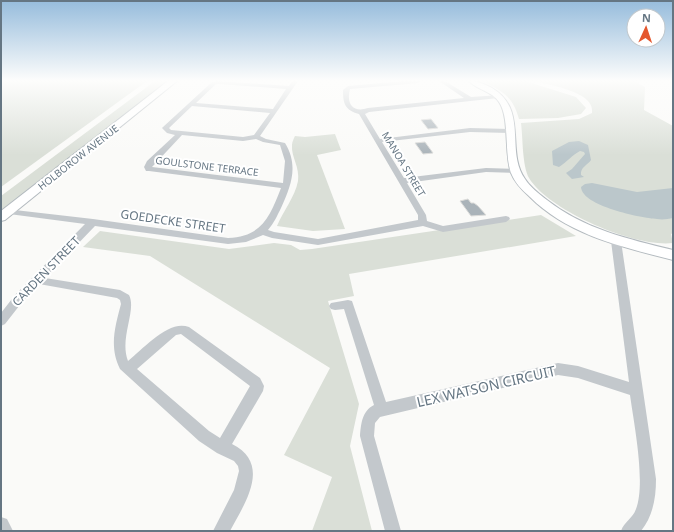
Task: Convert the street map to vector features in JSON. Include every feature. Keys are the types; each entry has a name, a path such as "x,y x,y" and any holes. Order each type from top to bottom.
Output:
{"street":[{"name":"HOLBOROW AVENUE","path":"5,214 142,106"},
{"path":"188,106 165,128 167,131 243,139 257,137 261,140 280,142 284,145 290,169 287,186 270,222 262,231 272,236 318,242 414,227 422,223 443,229 506,219"},
{"path":"212,106 273,111"},
{"path":"257,137 257,134 277,106"},
{"path":"348,106 350,109 361,113 369,109 401,106"},
{"path":"506,106 516,171 521,182 527,189 554,212 588,230 616,241 673,255"},
{"name":"MANOA STREET","path":"361,113 422,215 422,223"},
{"path":"377,141 465,130 510,131"},
{"name":"GOULSTONE TERRACE","path":"180,133 150,163 148,167 149,169 287,186"},
{"path":"401,181 486,170 516,171"},
{"name":"GOEDECKE STREET","path":"5,214 93,222 228,241 243,239 262,231"},
{"name":"CARDEN STREET","path":"1,321 36,280 93,222"},
{"path":"616,241 648,491 644,512 639,521 629,531"},
{"path":"36,280 120,294 123,296 126,304 119,337 119,349 122,360 128,369 204,436 222,448 240,457 245,465 246,473 244,485 221,531"},
{"path":"335,306 348,304 382,410"},
{"path":"128,369 172,332 181,329 185,330 255,382 257,386 256,391 222,448"},
{"name":"LEX WATSON CIRCUIT","path":"393,531 366,432 368,421 371,415 376,411 558,369 578,372 636,391"},
{"path":"1,525 5,531"}],"shaded area":[{"path":"1,106 113,106 1,187"},
{"path":"122,106 138,106 1,212 1,196"},
{"path":"514,106 584,106 586,108 581,114 558,118 519,119"},
{"path":"591,106 644,106 644,110 673,126 673,233 671,234 673,243 657,243 638,240 595,225 555,203 539,190 529,178 525,166 521,123 579,119 592,113"},
{"path":"335,134 341,150 317,155 345,229 313,231 277,226 294,193 298,181 298,171 292,149 292,143 295,136 305,137"},
{"path":"579,141 588,145 591,160 581,172 581,175 584,177 572,179 566,173 572,169 585,154 584,152 580,151 559,167 553,165 552,151 569,142"},
{"path":"592,183 637,192 673,188 673,218 649,218 613,210 601,205 591,200 584,194 581,187 585,184"},
{"path":"541,215 576,236 349,274 354,296 328,301 359,404 350,446 372,531 312,531 332,477 284,455 330,368 150,256 83,247 100,231 229,249 274,243 291,245 300,250"}],"building":[{"path":"431,119 438,128 428,129 421,120"},
{"path":"425,142 433,153 423,154 415,143"},
{"path":"468,199 471,203 478,206 486,215 471,216 460,201"}]}
